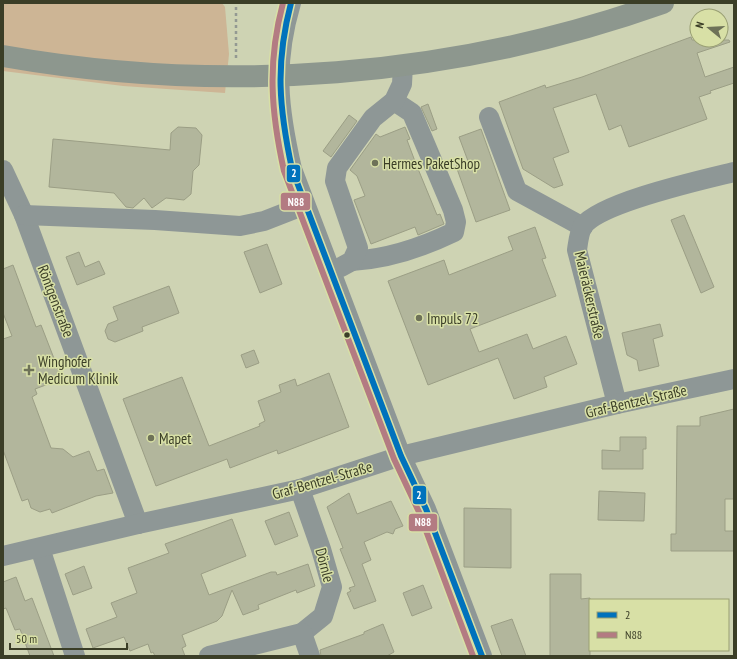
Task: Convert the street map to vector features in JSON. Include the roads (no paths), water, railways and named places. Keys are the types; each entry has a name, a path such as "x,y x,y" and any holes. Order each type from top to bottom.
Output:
{"main road":[{"path":"3,56 117,72 235,77 335,73 403,65 515,46 578,30 663,3"}],"street":[{"path":"291,3 281,39 279,99 285,141 292,169 401,456 426,509 482,656"},
{"path":"352,261 358,248 335,181 337,168 373,118 394,101 402,84 403,65"},
{"path":"331,272 352,261 382,258 440,240 454,232 456,222 453,210 412,113 394,101"},
{"path":"489,117 517,191 583,227 604,210 649,195 734,172"},
{"name":"Röntgenstraße","path":"3,170 24,215 138,524"},
{"path":"24,215 155,220 240,226 264,221 305,205"},
{"name":"Maieräckerstraße","path":"583,227 577,250 617,404"},
{"name":"Graf-Bentzel-Straße","path":"3,556 138,524 300,489 401,456 617,404 734,379"},
{"name":"Dörnle","path":"209,656 302,633 324,616 332,587 321,549 300,489"},
{"path":"40,548 75,656"},
{"path":"302,633 310,656"}],"place":[{"name":"Hermes PaketShop","path":"375,163"},
{"name":"Impuls 72","path":"419,318"},
{"name":"Winghofer Medicum Klinik","path":"29,370"},
{"name":"Mapet","path":"151,438"}]}
